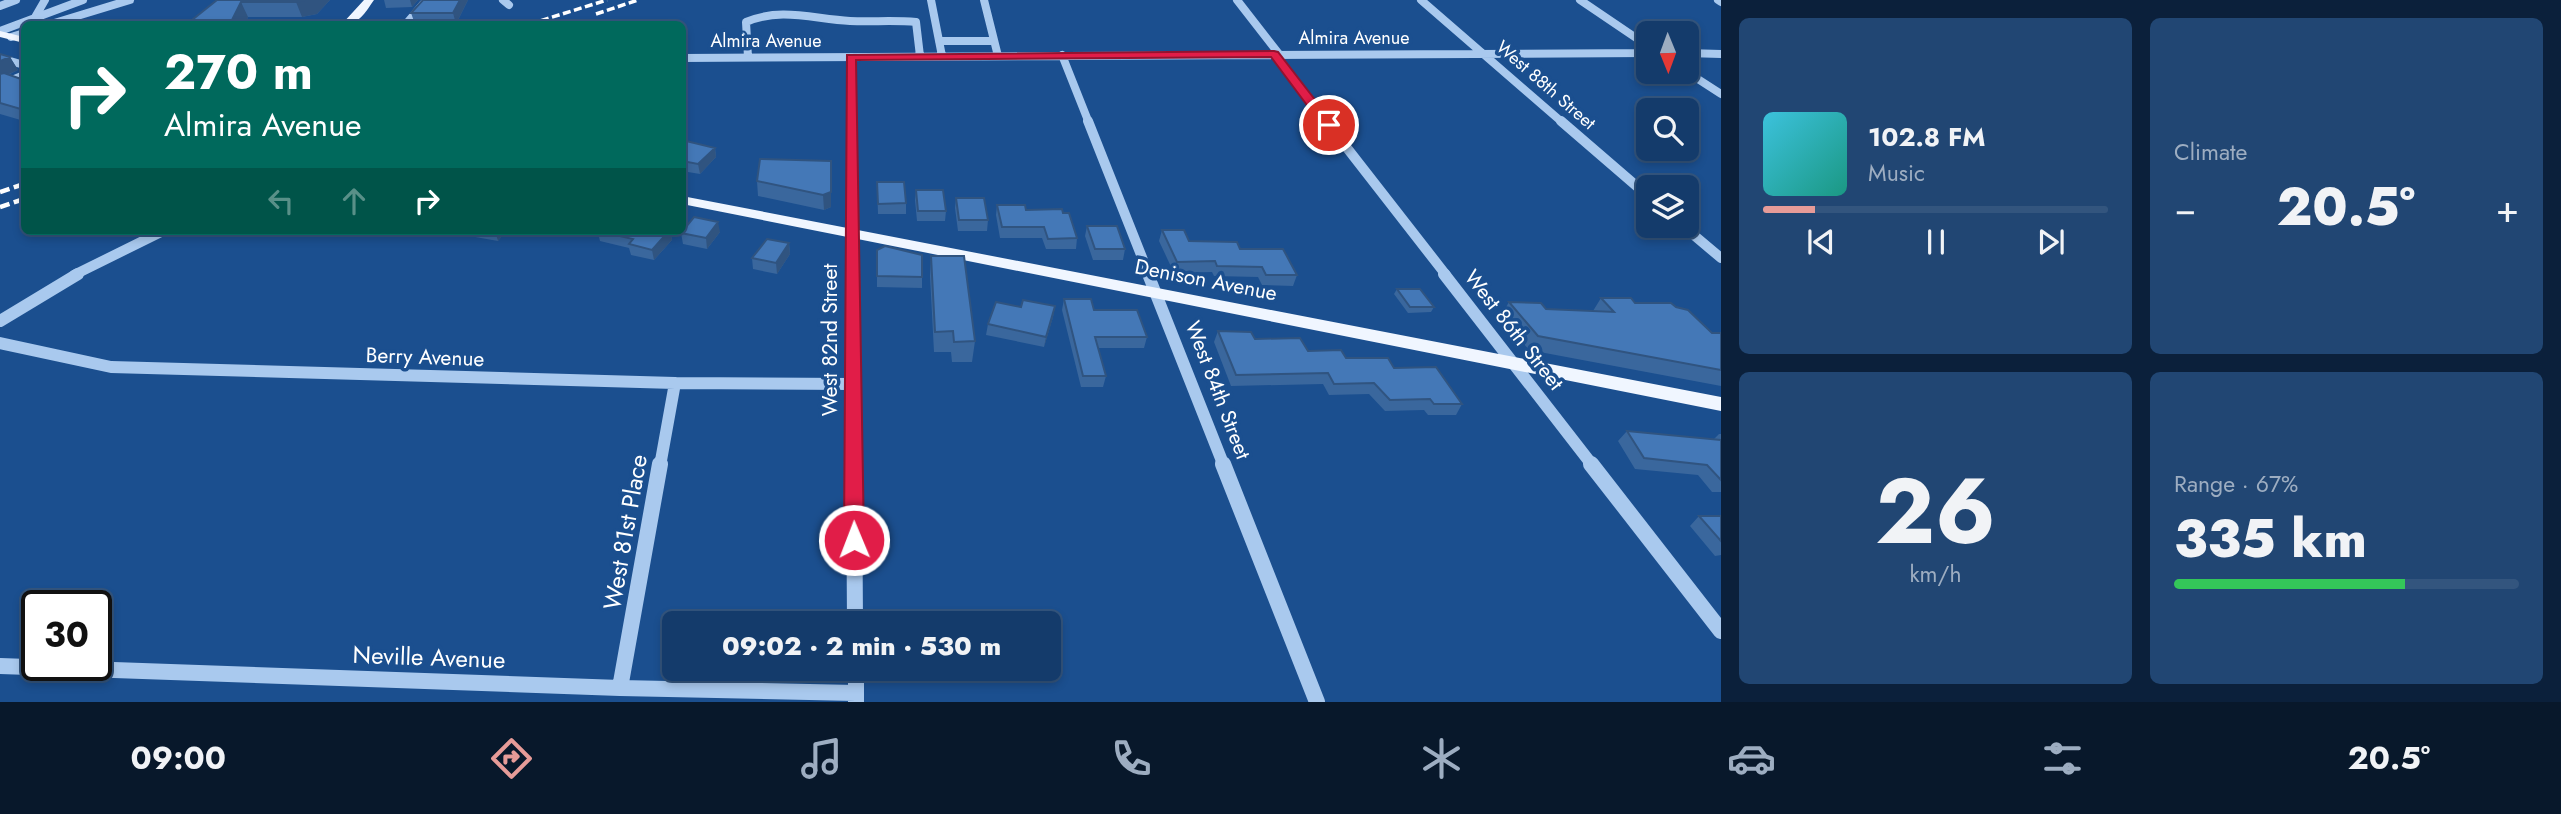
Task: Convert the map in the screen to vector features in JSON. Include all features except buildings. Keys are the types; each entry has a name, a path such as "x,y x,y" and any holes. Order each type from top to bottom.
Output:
{"main road":[{"path":"352,21 369,0"},
{"path":"4,34 21,39"},
{"name":"Denison Avenue","path":"686,201 853,236 1721,404"}],"street":[{"path":"0,6 16,0"},
{"path":"34,19 45,0"},
{"path":"30,21 83,0"},
{"path":"61,21 130,0"},
{"path":"409,21 423,4 435,0"},
{"path":"931,0 942,56"},
{"path":"984,0 998,56"},
{"name":"West 86th Street","path":"1237,0 1512,362 1721,631"},
{"name":"West 88th Street","path":"1420,0 1636,186"},
{"path":"1580,0 1636,38"},
{"path":"748,57 746,22 758,16 789,13 839,21 916,22 920,56"},
{"path":"4,34 21,26"},
{"path":"939,41 994,41"},
{"name":"Almira Avenue","path":"686,58 1636,53"},
{"path":"1699,53 1721,54"},
{"name":"West 84th Street","path":"1062,55 1317,702"},
{"name":"West 82nd Street","path":"851,57 855,611"},
{"path":"0,58 21,64"},
{"path":"0,85 21,76"},
{"path":"1699,80 1721,94"},
{"path":"0,321 65,280 155,235"},
{"path":"1697,238 1721,258"},
{"name":"Berry Avenue","path":"0,343 111,367 675,383 852,384"},
{"name":"West 81st Place","path":"620,688 675,383"},
{"name":"Neville Avenue","path":"0,666 856,697"}],"railway":[{"path":"540,21 607,0"},
{"path":"596,14 638,0"},
{"path":"0,192 21,185"},
{"path":"0,207 21,200"}],"route":[{"path":"854,540 851,57 1274,54 1329,125"}]}
